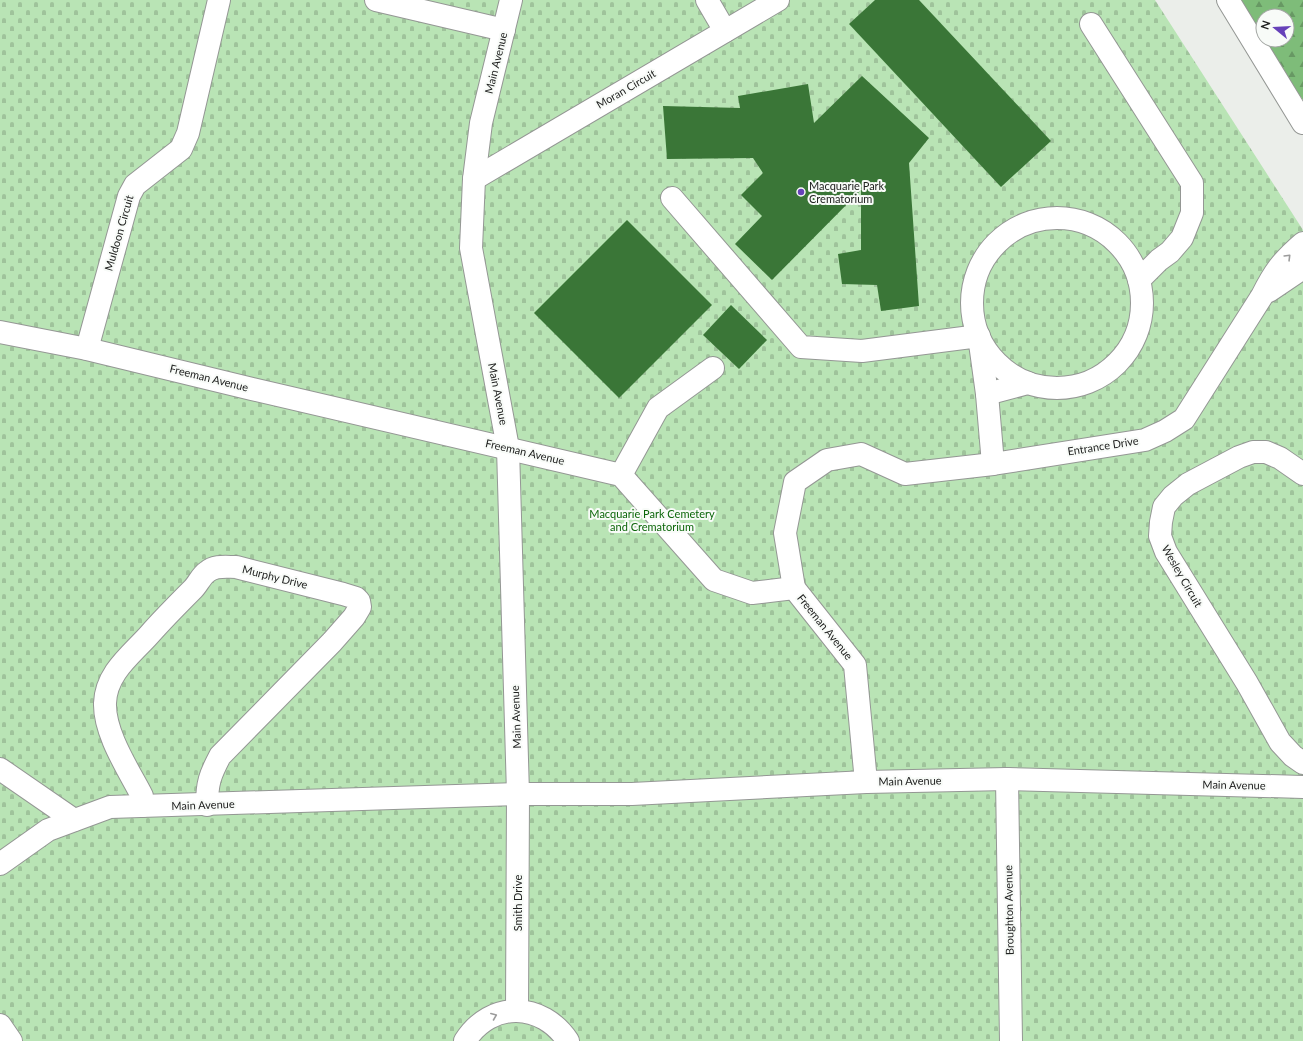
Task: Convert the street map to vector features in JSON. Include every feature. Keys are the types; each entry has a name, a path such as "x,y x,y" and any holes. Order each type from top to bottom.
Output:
{"street":[{"name":"Muldoon Circuit","path":"87,349 129,196 135,185 181,148 188,133 219,0"},
{"path":"376,0 504,30"},
{"name":"Main Avenue","path":"511,0 482,123 474,179 471,248 508,448 518,794"},
{"path":"707,0 725,31"},
{"name":"Moran Circuit","path":"474,179 778,0"},
{"path":"1228,0 1303,123"},
{"path":"1091,24 1192,183 1192,213 1182,238 1170,252 1159,260 1139,280"},
{"path":"672,198 801,347 862,351 979,336"},
{"path":"979,336 991,356 1008,372 1028,383 1050,388 1074,386 1096,379 1114,365 1129,347 1139,326 1142,303 1139,280 1130,259 1115,241 1097,227 1075,219 1052,218 1029,222 1009,233 992,248 979,268 973,290 973,314 979,336 987,394 993,464"},
{"name":"Entrance Drive","path":"794,588 785,533 795,482 826,460 861,454 905,474 993,464 1145,440 1165,431 1184,419 1262,296 1272,276 1287,257 1303,243"},
{"name":"Entrance Drive","path":"1262,296 1303,268"},
{"name":"Freeman Avenue","path":"0,332 87,349 252,389 621,474 714,580 752,593 794,588 856,665 866,782"},
{"path":"621,474 658,408 713,368"},
{"path":"987,394 1028,383"},
{"name":"Wesley Circuit","path":"1300,754 1280,742 1247,683 1166,552 1160,536 1164,507 1173,496 1188,484 1239,457 1254,452 1266,452 1280,458 1303,474"},
{"name":"Murphy Drive","path":"142,806 142,796 111,734 105,704 106,693 109,683 124,660 195,587 207,572 219,567 236,567 356,598 360,601 360,607 354,617 332,642 220,756 210,774 207,786 207,804"},
{"path":"0,769 74,820"},
{"name":"Main Avenue","path":"0,864 48,830 110,807 518,794 632,794 866,782 1007,779 1303,787"},
{"name":"Broughton Avenue","path":"1007,779 1011,1041"},
{"name":"Smith Drive","path":"517,1011 518,794"},
{"path":"465,1041 479,1024 488,1018 502,1013 517,1011 543,1017 557,1027 568,1041"},
{"path":"0,1024 11,1041"}],"green space":[{"name":"Macquarie Park Cemetery and Crematorium","path":"0,0 1155,0 1303,230 1303,1041 0,1041"},
{"path":"1230,0 1303,0 1303,100 1265,48 1295,48 1295,8 1255,8 1255,34"}],"building":[{"path":"875,0 919,0 1051,141 1001,187 849,24"},
{"name":"Macquarie Park Crematorium","path":"862,76 929,138 909,163 919,306 881,311 877,285 842,284 838,254 861,250 861,190 772,280 735,244 762,216 741,195 763,173 753,158 667,159 663,106 740,108 738,96 808,84 814,123"},
{"path":"627,220 712,305 619,398 534,313"},
{"path":"731,305 767,340 739,369 703,335"}],"place":[{"name":"Macquarie Park Crematorium","path":"801,192"}]}
